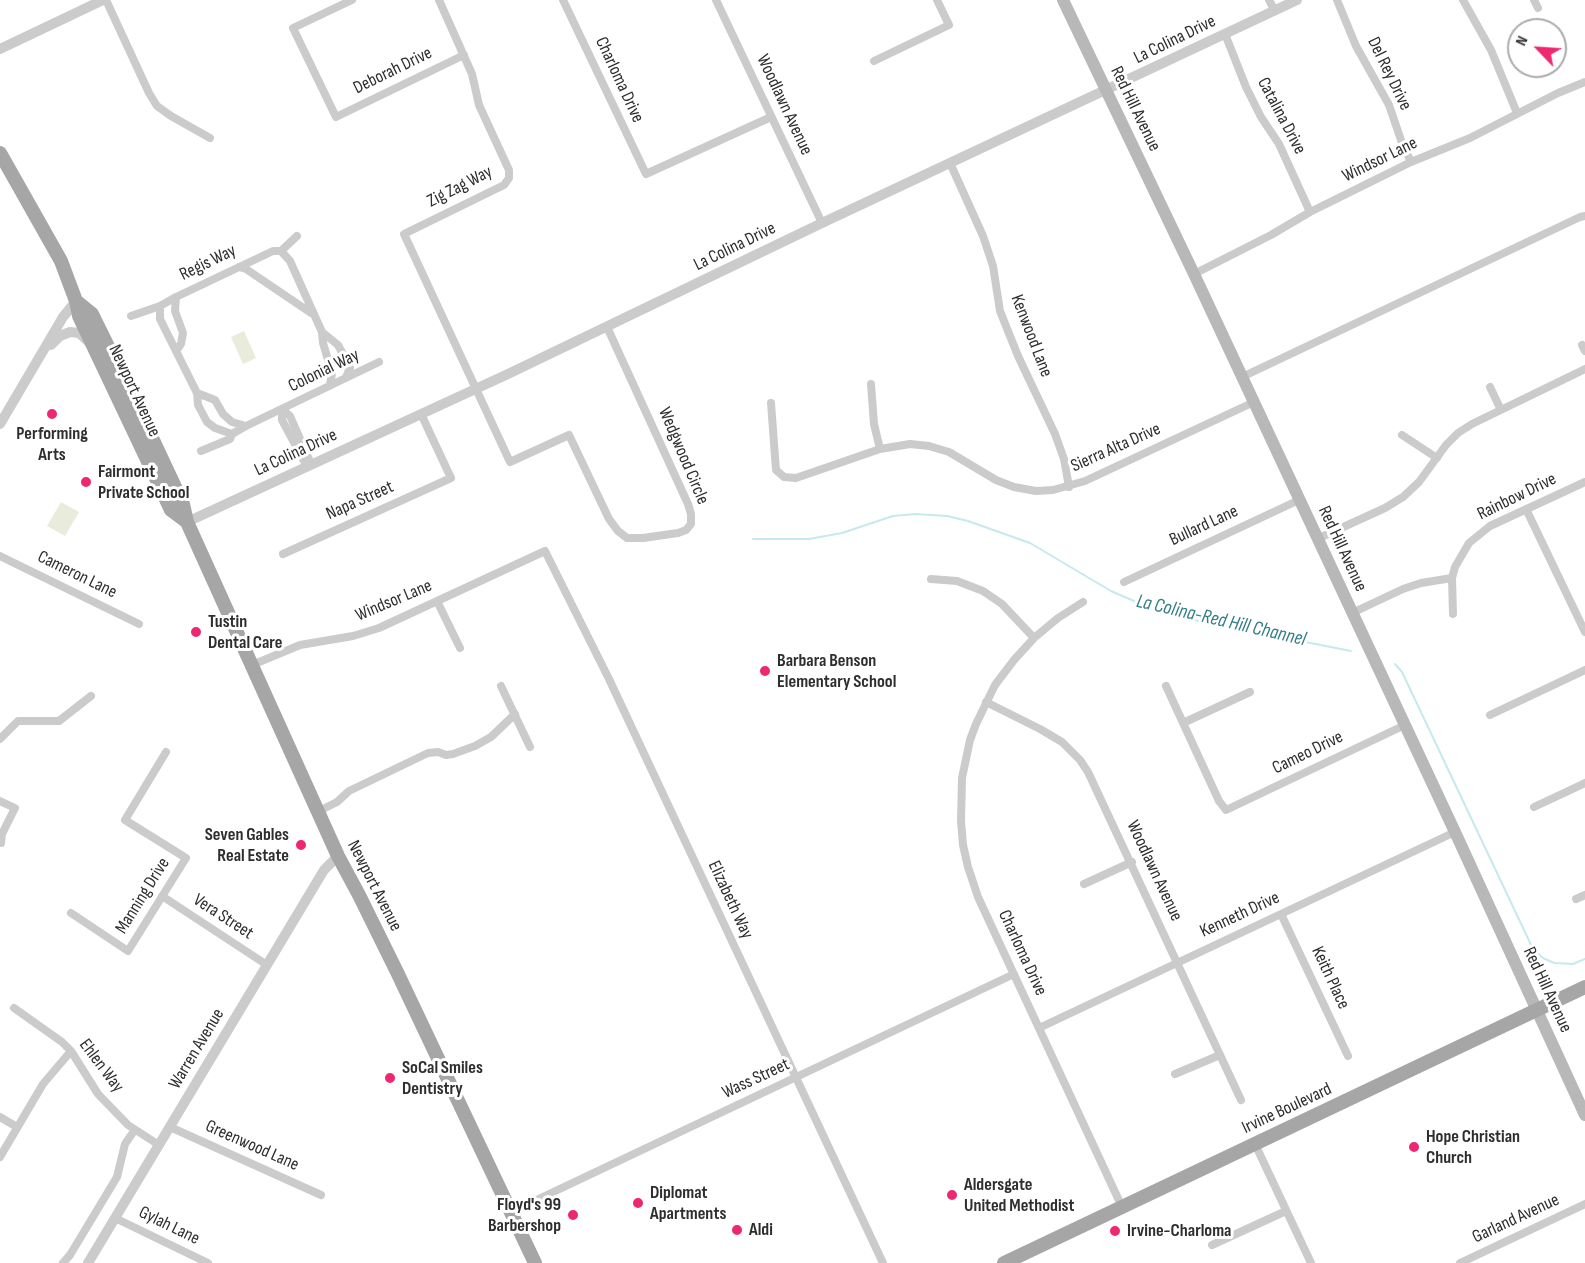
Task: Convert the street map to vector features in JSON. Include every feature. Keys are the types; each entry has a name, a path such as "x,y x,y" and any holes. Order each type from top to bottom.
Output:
{"main road":[{"name":"Red Hill Avenue","path":"1063,0 1254,402 1585,1115"},
{"name":"Newport Avenue","path":"0,153 61,261 76,301 79,316 171,510 187,522"},
{"name":"Newport Avenue","path":"76,301 92,314 183,504 187,522 338,856 512,1212 534,1263"},
{"name":"Irvine Boulevard","path":"1004,1263 1585,987"}],"street":[{"path":"0,49 105,0 149,93 158,106 210,138"},
{"name":"Deborah Drive","path":"352,0 293,28 336,117 464,55"},
{"name":"Zig Zag Way","path":"439,0 472,74 479,105 509,170 509,178 504,185 404,234 476,388"},
{"name":"Charloma Drive","path":"563,0 646,174 771,117"},
{"name":"Woodlawn Avenue","path":"716,0 822,223"},
{"path":"874,61 949,25 937,0"},
{"path":"1269,0 1275,11"},
{"name":"La Colina Drive","path":"187,522 607,327 822,223 1298,0"},
{"name":"Del Rey Drive","path":"1337,0 1356,46 1389,105 1402,144 1411,162"},
{"path":"1463,0 1491,50 1517,113"},
{"name":"Catalina Drive","path":"1225,34 1246,87 1261,117 1279,144 1310,212"},
{"name":"Windsor Lane","path":"1194,274 1271,235 1310,212 1411,162 1470,138 1517,113 1585,82"},
{"name":"Kenwood Lane","path":"950,163 983,236 993,266 1000,311 1018,356 1055,434 1064,459 1069,487"},
{"path":"1242,377 1585,216"},
{"name":"Regis Way","path":"131,316 160,306 273,251 281,251 297,236"},
{"path":"281,251 290,261 322,332 332,373 330,385"},
{"path":"238,267 246,269 314,315"},
{"path":"176,297 175,311 183,333 177,351"},
{"path":"0,424 63,317 76,301"},
{"path":"160,306 160,319 177,351 207,422 232,434"},
{"name":"Wedgwood Circle","path":"476,388 510,462 569,435 609,519 618,531 627,538 643,538 686,530 691,524 688,504 607,327"},
{"path":"42,353 60,336 70,332 78,333 93,346"},
{"path":"322,332 338,345 345,358 350,368 346,378"},
{"name":"Colonial Way","path":"201,451 231,438 232,434 246,426 379,362"},
{"path":"1317,539 1385,508 1403,497 1419,482 1458,433 1472,424 1585,369"},
{"path":"871,384 874,424 880,450"},
{"path":"1490,387 1501,410"},
{"path":"196,393 215,400 227,418 238,425 246,426"},
{"name":"Sierra Alta Drive","path":"771,403 776,470 784,477 796,478 880,450 910,444 929,446 949,452 996,480 1014,487 1036,491 1069,487 1085,482 1254,402"},
{"name":"Colonial Way","path":"282,409 290,416 310,465"},
{"name":"Napa Street","path":"282,554 451,478 421,414"},
{"path":"214,446 217,428"},
{"path":"1401,435 1437,458"},
{"name":"Rainbow Drive","path":"1453,614 1452,579 1455,567 1461,554 1479,533 1585,482"},
{"name":"Bullard Lane","path":"1124,582 1299,500"},
{"path":"1526,509 1585,632"},
{"name":"Windsor Lane","path":"252,665 300,645 353,636 379,628 545,551"},
{"name":"Elizabeth Way","path":"545,551 609,679 883,1263"},
{"name":"Cameron Lane","path":"0,556 139,624"},
{"path":"931,579 957,581 984,591 1002,604 1034,638"},
{"path":"1352,613 1403,589 1421,583 1452,579"},
{"path":"437,601 460,648"},
{"path":"987,702 1006,670 1034,638 1058,618 1083,602"},
{"path":"1490,715 1585,670"},
{"path":"501,686 530,747"},
{"path":"1166,686 1183,723 1250,692"},
{"path":"0,739 18,721 59,721 91,696"},
{"name":"Charloma Drive","path":"987,702 970,740 962,778 961,820 968,867 978,897 1122,1207"},
{"name":"Woodlawn Avenue","path":"987,702 1062,742 1080,760 1096,785 1241,1100"},
{"path":"319,811 337,802 349,791 428,753 453,754 475,746 491,737 515,714"},
{"name":"Cameo Drive","path":"1183,723 1218,801 1226,810 1405,725"},
{"name":"Manning Drive","path":"71,913 128,951 186,858 125,820 166,753"},
{"path":"1534,807 1585,783"},
{"path":"0,801 15,808 2,834 1,843"},
{"name":"Kenneth Drive","path":"1039,1028 1455,832"},
{"name":"Warren Avenue","path":"88,1263 324,870 338,856"},
{"path":"1084,884 1132,862"},
{"path":"1576,899 1585,895"},
{"name":"Vera Street","path":"162,896 267,965"},
{"name":"Keith Place","path":"1281,914 1348,1056"},
{"name":"Wass Street","path":"512,1212 1014,974"},
{"name":"Ehlen Way","path":"14,1008 71,1051 98,1094 134,1131 159,1145"},
{"path":"0,1157 43,1084 71,1051"},
{"path":"1175,1074 1220,1055"},
{"path":"0,1117 17,1127"},
{"name":"Greenwood Lane","path":"170,1127 321,1195"},
{"path":"63,1263 117,1177 125,1144 134,1131"},
{"path":"1255,1144 1311,1263"},
{"name":"Garland Avenue","path":"1460,1263 1585,1204"},
{"path":"1212,1245 1286,1211"},
{"name":"Gylah Lane","path":"115,1218 208,1263"}],"green space":[{"path":"244,331 256,358 243,364 231,337"},
{"path":"61,502 79,512 65,536 47,526"}],"waterway":[{"name":"La Colina-Red Hill Channel","path":"753,539 809,539 842,533 893,516 915,514 947,516 1030,543 1111,591 1150,608 1189,619 1351,651"},
{"name":"La Colina-Red Hill Channel","path":"1395,664 1402,672 1533,949 1543,958 1554,963 1573,964 1585,959"}],"place":[{"name":"Performing Arts","path":"52,414"},
{"name":"Fairmont Private School","path":"86,482"},
{"name":"Tustin Dental Care","path":"196,632"},
{"name":"Barbara Benson Elementary School","path":"765,671"},
{"name":"Seven Gables Real Estate","path":"301,845"},
{"name":"SoCal Smiles Dentistry","path":"390,1078"},
{"name":"Hope Christian Church","path":"1414,1147"},
{"name":"Aldersgate United Methodist","path":"952,1195"},
{"name":"Diplomat Apartments","path":"638,1203"},
{"name":"Floyd's 99 Barbershop","path":"573,1215"},
{"name":"Aldi","path":"737,1230"},
{"name":"Irvine-Charloma","path":"1115,1231"}]}
